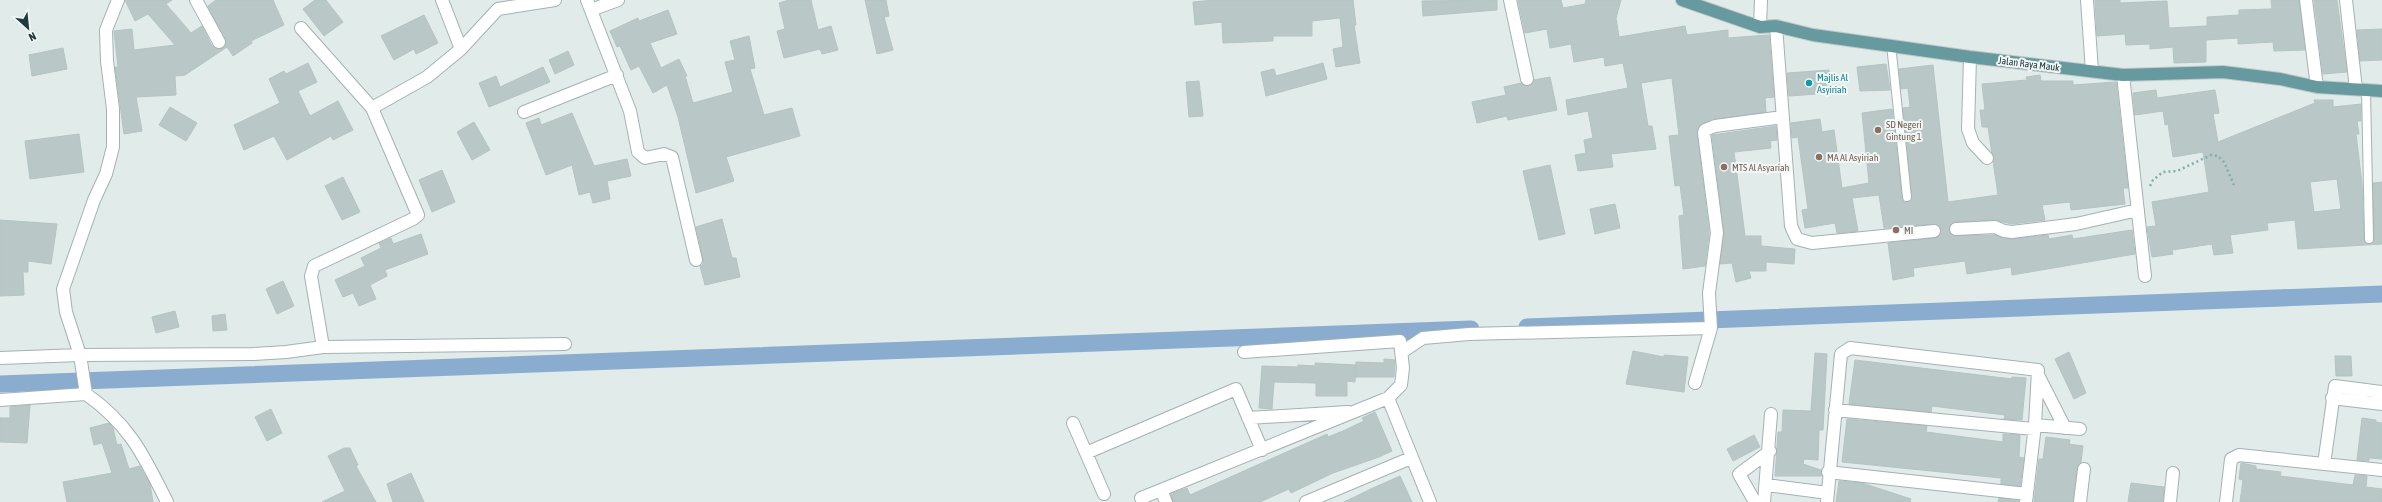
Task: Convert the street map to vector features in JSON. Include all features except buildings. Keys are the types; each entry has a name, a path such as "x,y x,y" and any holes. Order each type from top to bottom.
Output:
{"main road":[{"name":"Jalan Raya Mauk","path":"1682,0 1760,27 1776,26 1813,35 1891,44 1970,58 2123,75 2223,72 2280,79 2317,87 2382,91"}],"street":[{"path":"118,0 106,30 106,61 113,108 113,148 106,174 94,200 63,289 66,312 80,359 86,391 108,410 124,427 143,454 167,502"},
{"path":"196,0 219,42"},
{"path":"442,0 460,49"},
{"path":"372,108 417,84 460,49 498,9 555,0"},
{"path":"618,0 589,5 630,111 640,156 645,158 664,154 672,156 696,260"},
{"path":"1510,0 1527,79"},
{"path":"1760,27 1761,0"},
{"path":"2087,0 2092,71"},
{"path":"2306,0 2317,87"},
{"path":"2346,0 2361,89"},
{"path":"1776,26 1791,226 1797,240 1812,243 1934,231"},
{"path":"301,28 372,108 418,215 413,219 314,266 311,276 322,347"},
{"path":"1970,58 1968,129 1974,143 1987,158"},
{"path":"524,112 617,75"},
{"path":"2123,75 2145,276"},
{"path":"1695,383 1711,325 1710,293 1717,233 1704,136 1705,130 1783,117"},
{"path":"1956,229 1995,227 2004,231 2012,232 2076,224 2138,210"},
{"path":"1402,352 1424,338 1469,334 1711,325"},
{"path":"1141,498 1357,412 1388,398 1401,385 1402,352 1400,341 1244,352"},
{"path":"0,358 80,359 254,354 286,352 322,347 565,344"},
{"path":"1767,485 1827,497 1828,472 1841,354 1850,348 2038,370 2039,376 2035,427 2026,498 1828,472"},
{"path":"2039,376 2064,428"},
{"path":"2324,464 2332,398 2335,386 2382,392"},
{"path":"1086,453 1236,389 1262,450"},
{"path":"0,400 86,391"},
{"path":"1388,398 1430,502"},
{"path":"2332,398 2382,404"},
{"path":"1835,410 2035,427 2080,428"},
{"path":"1248,418 1357,412"},
{"path":"1764,502 1770,451 1771,414"},
{"path":"1073,423 1104,494"},
{"path":"1755,502 1739,474 1770,451"},
{"path":"2226,502 2231,459 2234,456 2242,455 2382,470"},
{"path":"1306,502 1411,458"},
{"path":"2080,502 2084,469"},
{"path":"2170,502 2173,473"},
{"path":"1161,490 1166,502"}],"lane":[{"path":"1891,44 1907,197"},
{"path":"2361,89 2369,239"}],"path":[{"path":"2138,210 2153,180 2163,172 2177,171 2211,155 2218,156 2224,162 2234,185"}],"waterway":[{"path":"1527,327 2382,294"},
{"path":"0,384 1471,329"}],"tunnel":[{"path":"1934,231 1956,229"}],"place":[{"name":"Majlis Al Asyiriah","path":"1809,83"},
{"name":"SD Negeri Gintung 1","path":"1878,130"},
{"name":"MA Al Asyiriah","path":"1819,157"},
{"name":"MTS Al Asyariah","path":"1724,167"},
{"name":"MI","path":"1896,230"}]}
